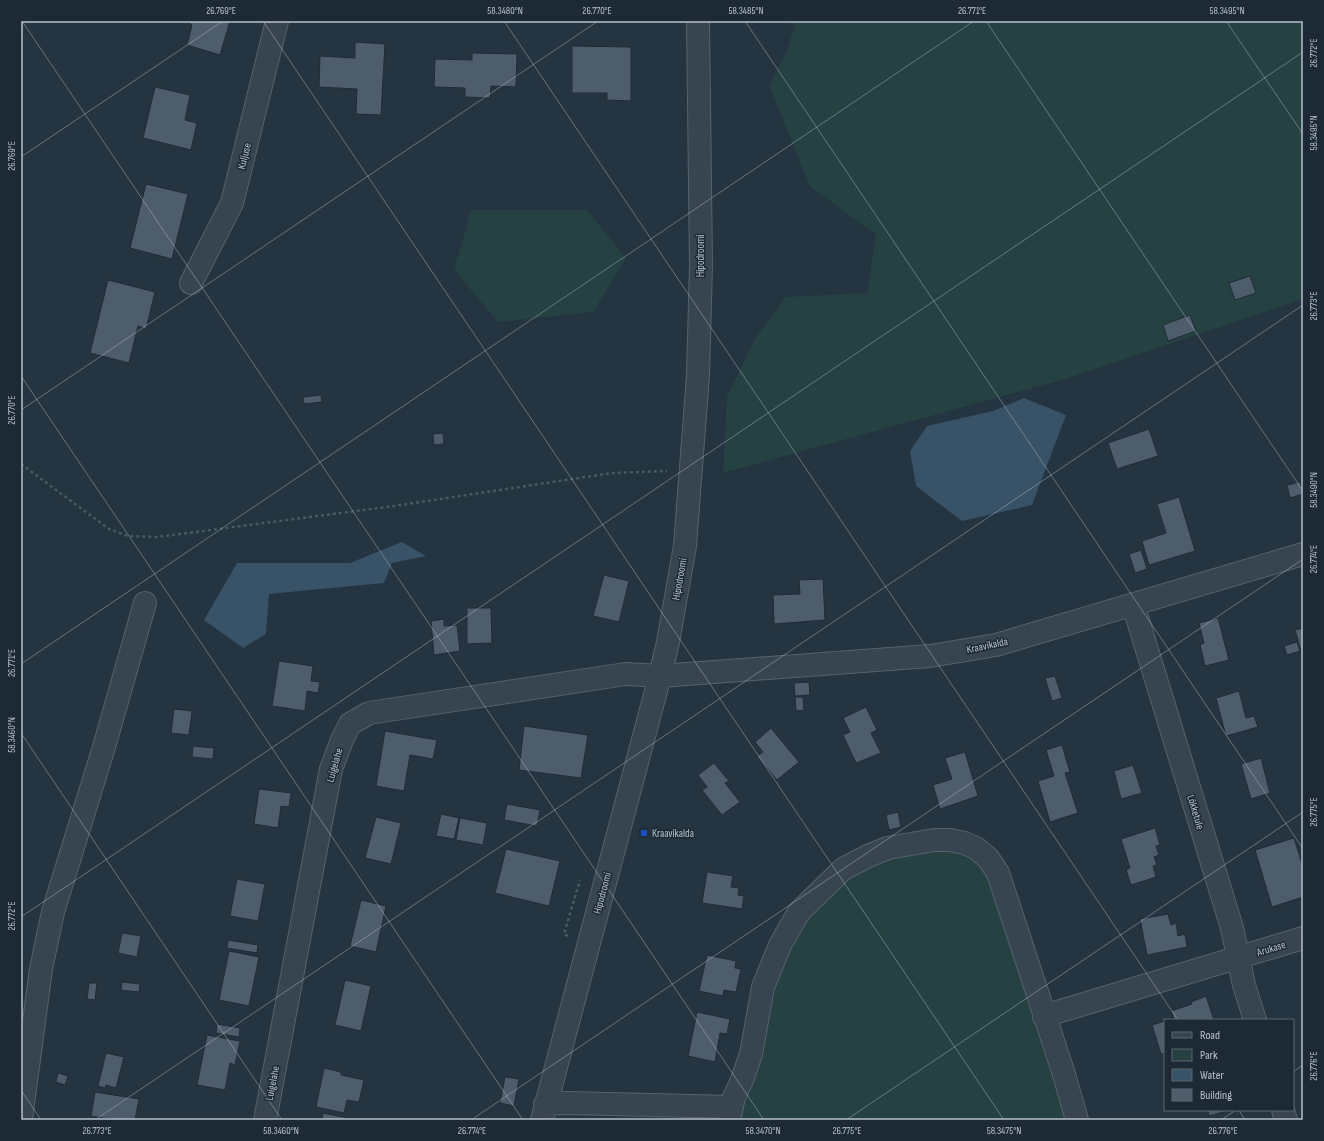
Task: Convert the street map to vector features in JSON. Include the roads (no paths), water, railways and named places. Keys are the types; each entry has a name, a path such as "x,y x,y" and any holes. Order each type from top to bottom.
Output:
{"street":[{"name":"Kuljuse","path":"191,283 232,203 277,21"},
{"name":"Hipodroomi","path":"544,1112 660,676 668,642 685,546 692,470 698,375 701,273 698,21"},
{"name":"Kraavikalda","path":"660,676 930,656 996,645 1303,554"},
{"path":"21,1119 41,969 54,912 104,747 145,603"},
{"name":"Lõkketule","path":"1133,604 1232,928 1244,985 1255,1019"},
{"name":"Luigelahe","path":"265,1120 331,769 350,724 369,713 439,702 626,674 660,676"},
{"path":"544,1112 566,1103 730,1114 734,1097 751,1054 763,987 780,945 799,912 843,869 868,856 888,848 934,840 950,840 964,843 976,848 988,858 998,873 1063,1071 1077,1120"},
{"name":"Arukase","path":"1044,1016 1303,938"}],"water":[{"path":"1024,398 1066,415 1032,505 962,521 916,486 910,451 927,426 993,411"},
{"path":"402,542 426,556 392,563 384,583 269,594 266,634 243,648 204,620 237,563 350,563"}],"place":[{"name":"Kraavikalda","path":"644,833"}]}
